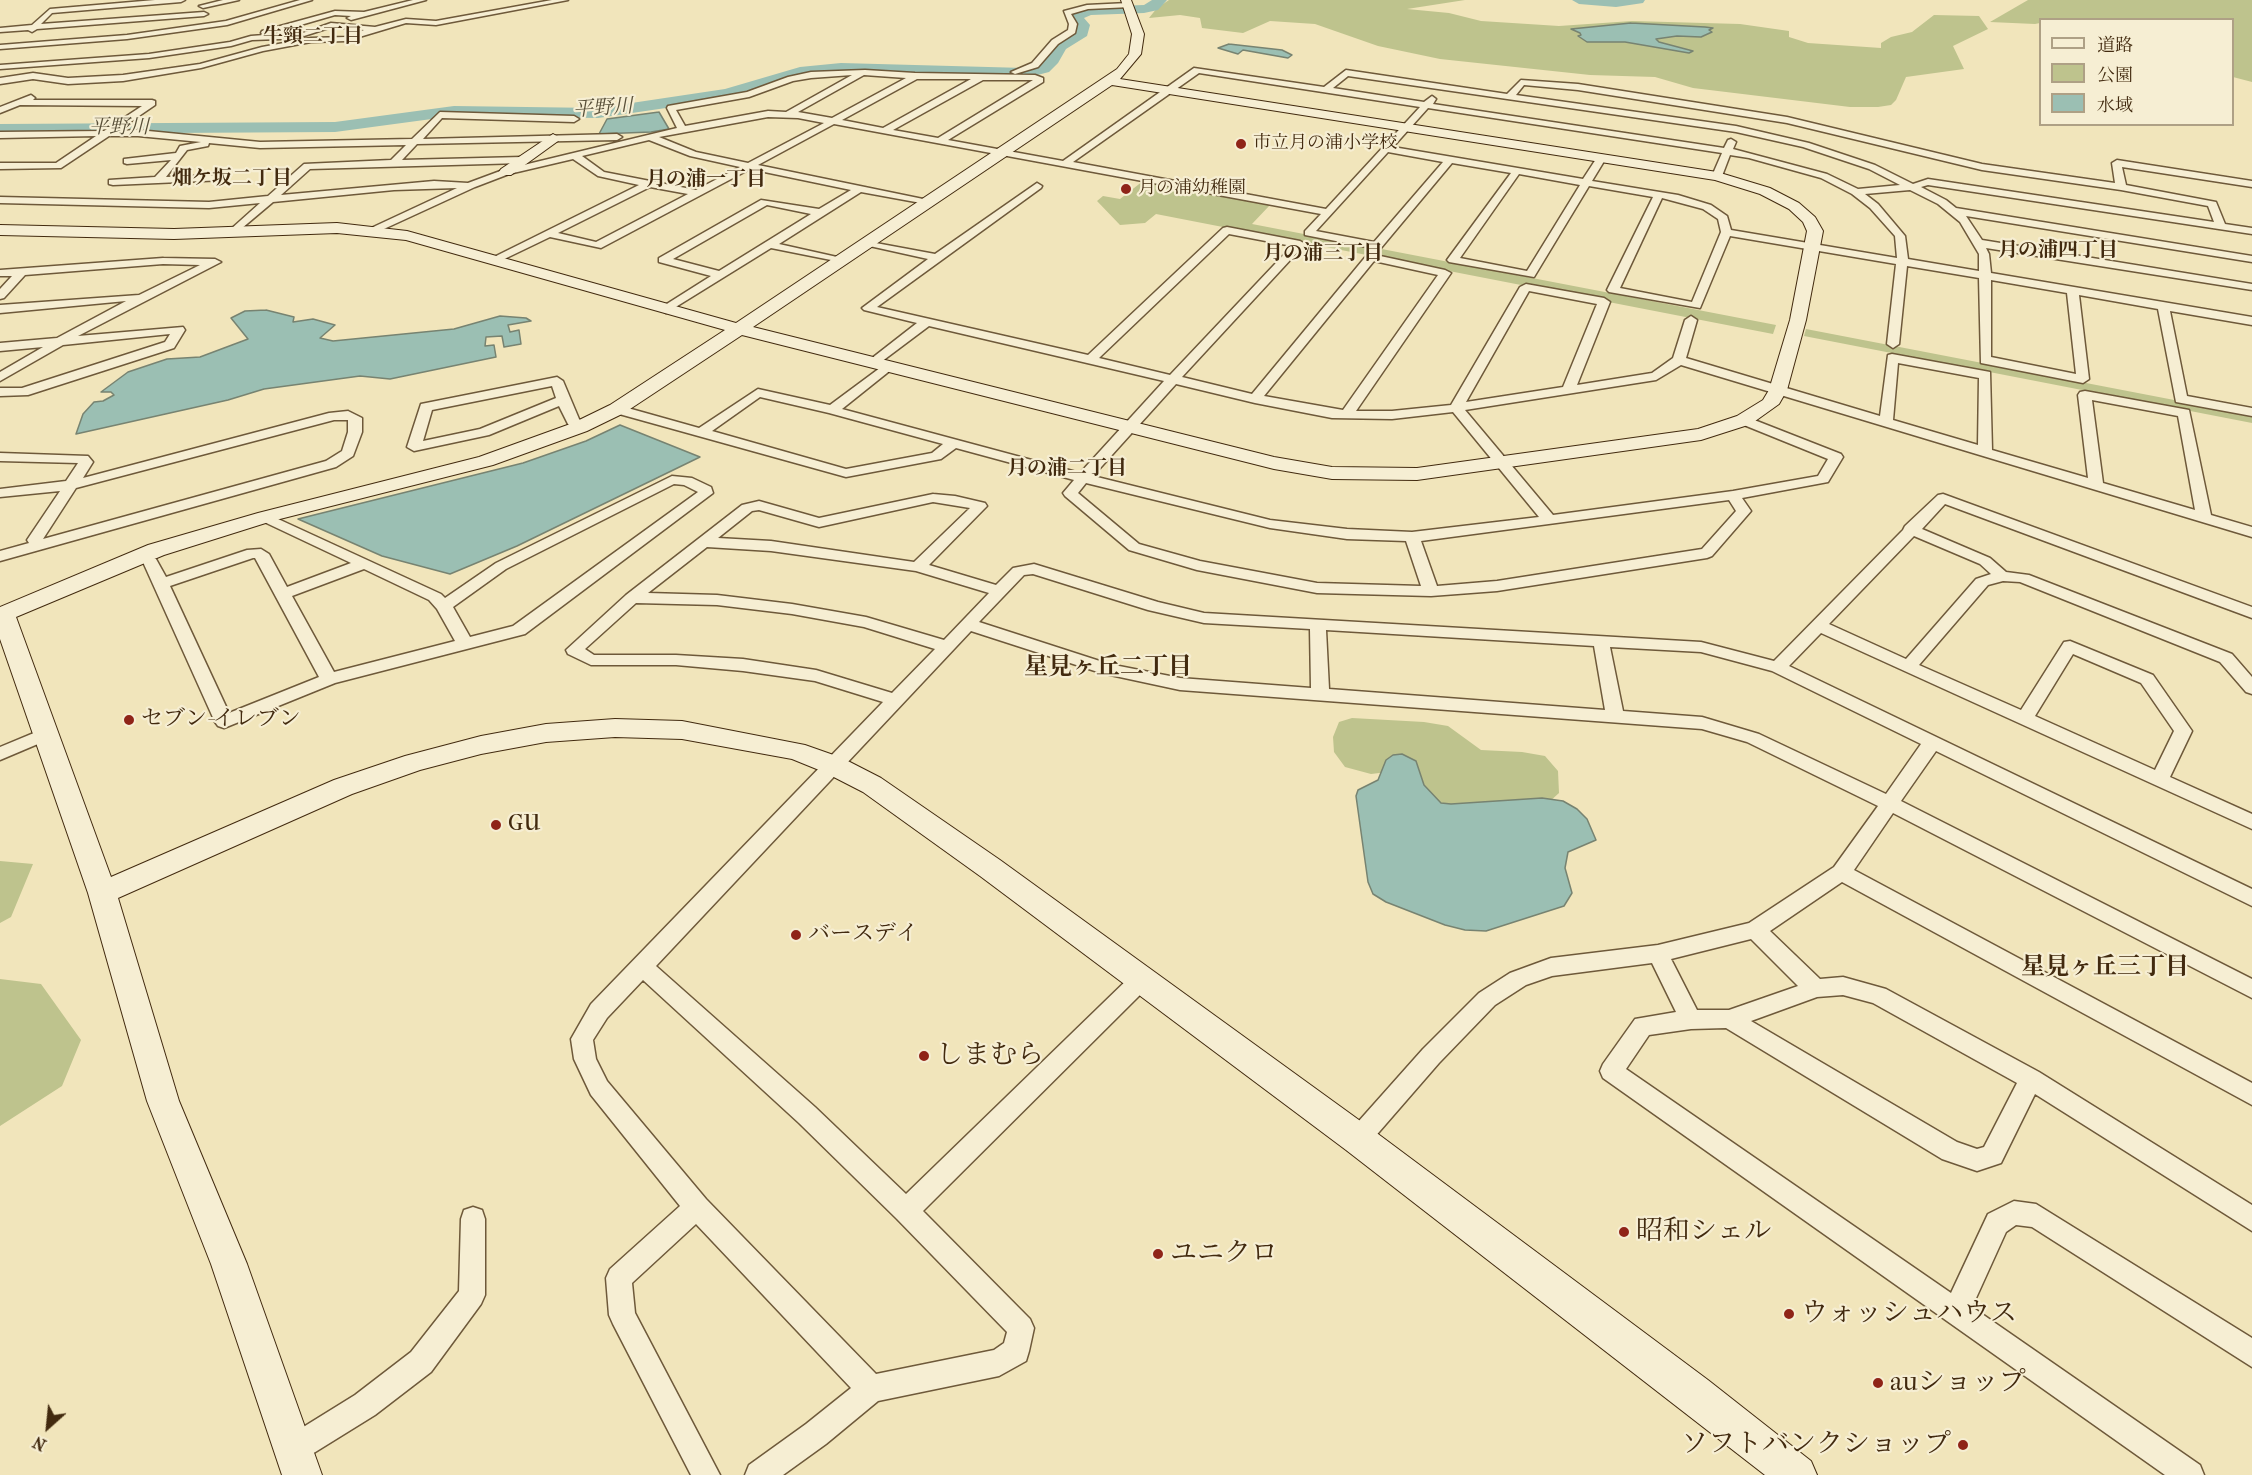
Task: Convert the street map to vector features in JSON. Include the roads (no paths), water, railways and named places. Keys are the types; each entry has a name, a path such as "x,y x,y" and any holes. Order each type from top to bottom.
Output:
{"street":[{"path":"16,46 50,11 181,0"},
{"path":"0,30 202,7 235,0"},
{"path":"0,47 127,37 227,23 308,0"},
{"path":"262,49 362,14 422,0"},
{"path":"0,81 33,76 68,81 123,78 156,71 201,66 262,49 311,40 346,39 394,23 406,21 436,23 564,0"},
{"path":"351,4 382,7 381,9 394,23"},
{"path":"202,7 207,26"},
{"path":"473,1219 472,1295 421,1362 365,1405 298,1462 229,1264 162,1101 102,892 1,615 156,550 265,517 486,461 580,427 617,409 1110,81 1121,72 1135,54 1138,34 1129,7 1087,7 1067,13 1073,24 1072,32 1055,42 1035,65 1027,69 974,80 884,131"},
{"path":"15,77 6,75 5,67 149,56 231,44 335,13 362,14"},
{"path":"331,25 375,29"},
{"path":"250,38 293,37"},
{"path":"149,56 156,71"},
{"path":"1064,164 1197,70 1727,151 1802,169 1856,192 1882,213 1900,236 1903,251 1893,344"},
{"path":"682,129 671,108 749,94 791,79 865,72 1040,80 939,141"},
{"path":"789,114 865,72"},
{"path":"1327,89 1346,73 1736,129 1841,156 1890,174 1942,202 1964,220 1984,254 1985,360 2083,379 2073,291"},
{"path":"549,234 597,246 915,76"},
{"path":"49,90 68,81"},
{"path":"0,230 174,234 287,229 374,231 407,236 740,329 1274,463 1332,473 1417,474 1701,434 1744,420 1770,404 1778,390 1798,320 1815,231 1810,220 1794,206 1765,191 1717,176 1110,81"},
{"path":"1509,96 1521,83 1578,87 1787,120 1982,167 2121,187 2207,190 2252,184"},
{"path":"1443,87 1309,233 1377,246 1449,160"},
{"path":"2,110 40,94"},
{"path":"0,166 58,166 152,103 21,103"},
{"path":"2,110 18,111 24,115"},
{"path":"1717,176 1743,112"},
{"path":"374,231 471,185 506,172 682,129 744,117 789,114 1327,212"},
{"path":"394,164 440,115 577,115 553,138 506,172"},
{"path":"0,125 122,124"},
{"path":"0,135 109,133 260,145 651,136 693,154 928,203"},
{"path":"158,180 183,148 212,141"},
{"path":"1385,149 1659,195 1707,207 1723,218 1726,232 1696,306 1613,290 1659,195"},
{"path":"574,155 601,174 697,193"},
{"path":"127,161 179,156"},
{"path":"1517,171 1453,260 1530,275 1601,158"},
{"path":"235,231 307,166 522,160"},
{"path":"2121,187 2117,164 2207,190"},
{"path":"1980,190 1982,167"},
{"path":"113,182 222,178"},
{"path":"1856,192 1912,187 1928,183 2252,231"},
{"path":"496,260 648,184"},
{"path":"0,200 209,206 414,185 471,185"},
{"path":"1037,186 868,309 1255,399 1346,415 1392,415 1456,408 1656,376 1679,360 1691,320"},
{"path":"666,309 859,189"},
{"path":"2207,190 2221,227"},
{"path":"721,275 663,261 765,202 822,213"},
{"path":"1953,211 2252,259"},
{"path":"1090,360 1227,230 1300,244 1129,426 1070,493 1134,547 1197,565 1271,581 1317,588 1431,591 1497,586 1707,553 1744,511 1733,495"},
{"path":"1726,232 2252,321"},
{"path":"869,243 936,258"},
{"path":"1978,243 2252,287"},
{"path":"770,245 842,261"},
{"path":"1255,399 1371,257 1444,273 1346,415"},
{"path":"0,273 163,261 215,262 142,297 0,377"},
{"path":"0,296 21,272"},
{"path":"1456,408 1526,287 1604,302 1568,390"},
{"path":"0,309 142,297"},
{"path":"2163,306 2181,399 2252,412"},
{"path":"832,410 927,322"},
{"path":"0,347 179,330 170,345 23,392 0,392"},
{"path":"1886,423 1892,358 1985,375 1985,453"},
{"path":"1679,360 2252,532"},
{"path":"563,400 484,432 414,447 426,407 557,381 573,421 580,427"},
{"path":"701,433 758,393 832,410 1083,478 1270,524 1347,534 1412,537 1466,532 1733,495 1823,479 1836,457 1744,420"},
{"path":"2096,486 2085,395 2184,413 2204,517"},
{"path":"1456,408 1549,520"},
{"path":"617,409 846,473 936,456 953,443"},
{"path":"0,494 72,485 334,416 348,415 355,418 355,432 348,453 331,464 0,556"},
{"path":"0,457 83,459 86,462 35,540 37,546"},
{"path":"151,562 224,722 329,679 519,630 706,493 706,490 687,481 672,480 501,567 444,606"},
{"path":"895,700 816,676 742,665 676,660 591,660 574,650 632,598 702,542 747,508 759,505 819,523 933,498 980,506 918,567"},
{"path":"1778,667 1910,529 1943,498 2252,613"},
{"path":"265,517 435,597 444,606 466,645"},
{"path":"1910,529 1985,561 2002,576"},
{"path":"1412,537 1431,591"},
{"path":"702,542 771,546 918,567 1000,592"},
{"path":"161,584 252,553 261,555 329,679"},
{"path":"282,594 364,564"},
{"path":"871,1389 697,1207 599,1088 585,1059 582,1039 599,1011 895,700 970,625 1019,571 1034,569 1154,606 1204,618 1701,648 1778,667 2251,895"},
{"path":"1909,666 1982,582 2002,576 2023,578 2226,658 2252,688"},
{"path":"632,598 717,600 792,609 866,622 948,647"},
{"path":"970,625 1107,669 1180,684 1702,723 1754,738 1889,803 2252,989"},
{"path":"1318,625 1320,694"},
{"path":"1817,625 2252,822"},
{"path":"1600,641 1615,716"},
{"path":"2024,719 2070,646 2147,679 2183,731 2159,780"},
{"path":"102,892 343,787 414,763 482,745 546,733 615,728 682,730 786,748 833,765 872,785 911,812 1358,1139 1797,1475"},
{"path":"0,754 46,734"},
{"path":"1358,1139 1431,1056 1487,999 1518,979 1551,968 1658,954 1755,930 1841,872 1932,742"},
{"path":"1841,872 2252,1095"},
{"path":"1755,930 1815,988"},
{"path":"1658,954 1691,1020"},
{"path":"643,967 807,1115 1021,1328 1016,1351 999,1362 871,1389 816,1434 759,1475"},
{"path":"906,1211 1140,981"},
{"path":"2190,1475 1957,1310 1611,1071 1643,1026 1691,1020 1729,1019 1790,999 1815,988 1843,986 1878,995 2031,1079 2252,1219"},
{"path":"1729,1019 1950,1151 1977,1160 1992,1155 2031,1079"},
{"path":"697,1207 618,1278 622,1315 706,1475"},
{"path":"1957,1310 1997,1223 2014,1213 2036,1216 2252,1354"}],"water":[{"path":"1631,23 1713,28 1709,30 1712,32 1701,37 1677,36 1656,39 1659,42 1693,51 1689,53 1625,42 1587,42 1578,36 1581,35 1580,33 1571,29"},
{"path":"1229,44 1282,50 1292,55 1288,58 1243,50 1238,54 1218,48"},
{"path":"659,112 669,129 599,134 607,119"},
{"path":"266,310 294,317 293,322 313,319 335,325 320,338 333,341 454,329 500,316 526,318 531,321 508,325 510,332 519,330 521,344 504,347 502,336 486,337 485,346 494,345 496,357 390,379 360,376 264,389 228,400 76,434 83,414 94,402 103,401 114,395 111,392 101,392 128,372 167,359 200,357 248,339 231,318 245,311"},
{"path":"620,425 700,457 517,546 450,574 382,556 298,519 523,463 586,441"},
{"path":"1402,754 1416,761 1424,785 1441,803 1542,798 1563,801 1577,809 1587,819 1596,840 1568,852 1565,868 1572,893 1564,906 1486,931 1465,930 1445,925 1386,902 1373,894 1368,882 1356,796 1358,790 1378,780 1386,760 1393,755"}],"waterway":[{"name":"平野川","path":"0,129 335,127 454,111 598,113 727,94 800,72 841,68 1026,73 1043,68 1052,60 1060,46 1082,33 1082,25 1076,19 1079,15 1088,11 1144,9 1153,7 1160,0"},
{"name":"平野川","path":"1579,0 1616,3 1638,0"}],"place":[{"name":"市立月の浦小学校","path":"1241,144"},
{"name":"月の浦幼稚園","path":"1126,189"},
{"name":"セブン-イレブン","path":"129,720"},
{"name":"GU","path":"496,825"},
{"name":"バースデイ","path":"796,935"},
{"name":"しまむら","path":"924,1056"},
{"name":"昭和シェル","path":"1624,1232"},
{"name":"ユニクロ","path":"1158,1254"},
{"name":"ウォッシュハウス","path":"1789,1314"},
{"name":"auショップ","path":"1878,1383"},
{"name":"ソフトバンクショップ","path":"1963,1445"}],"district":[{"name":"牛頸二丁目","path":"313,37"},
{"name":"畑ケ坂二丁目","path":"232,179"},
{"name":"月の浦一丁目","path":"706,180"},
{"name":"月の浦四丁目","path":"2058,251"},
{"name":"月の浦三丁目","path":"1323,254"},
{"name":"月の浦二丁目","path":"1067,469"},
{"name":"星見ヶ丘二丁目","path":"1108,668"},
{"name":"星見ヶ丘三丁目","path":"2105,968"}]}
